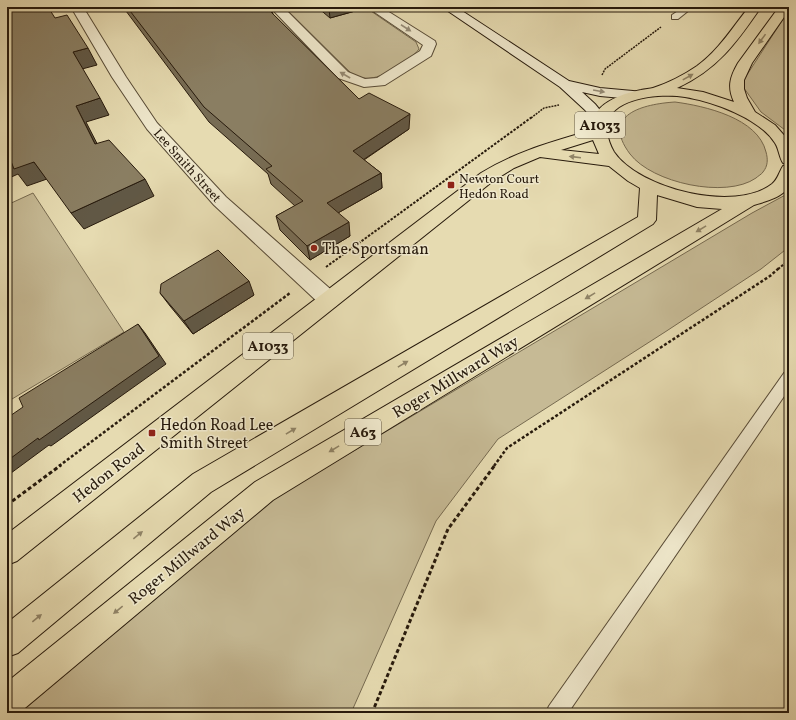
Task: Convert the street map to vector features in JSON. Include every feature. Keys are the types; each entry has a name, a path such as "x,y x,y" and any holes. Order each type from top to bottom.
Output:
{"highway":[{"name":"A1033","path":"749,114 738,94 737,80 747,60 785,7"},
{"name":"A1033","path":"652,92 677,83 697,72 721,51 752,8"},
{"name":"A1033","path":"789,159 785,146 770,129 749,114 726,103 701,96 676,92 652,92 634,95 618,101 607,109 599,126 603,146 613,160 628,174 649,186 672,195 698,201 723,203 747,202 771,194 786,180 789,170"},
{"name":"A1033","path":"537,152 599,126"},
{"name":"A1033","path":"537,152 613,160"},
{"name":"Hedon Road","path":"7,552 487,177 508,164 537,152"},
{"name":"A63","path":"7,642 202,483 647,220 649,186"},
{"name":"Roger Millward Way","path":"7,702 264,491 747,202"}],"street":[{"name":"Lee Smith Street","path":"77,7 119,77 152,126 220,201 329,300"},
{"path":"276,7 343,75 364,83 380,82 426,53 430,44 373,7"},
{"path":"448,7 565,84 583,100 599,126"},
{"path":"565,84 600,92 634,95"}],"lane":[{"path":"675,17 689,7"},
{"path":"556,713 789,377"}],"path":[{"path":"600,92 600,80 605,69 675,17"},
{"path":"7,505 307,280 544,108 583,100"},
{"path":"372,713 448,529 507,448 770,276 789,260"}],"shaded area":[{"path":"284,7 365,7 416,42 419,49 404,63 383,75 371,78 359,77 352,74"},
{"path":"789,10 789,133 761,112 741,84"},
{"path":"675,102 701,107 729,116 742,122 753,130 761,140 767,155 767,165 765,170 756,178 743,184 727,187 709,187 690,185 672,180 655,173 640,164 630,154 622,140 620,129 623,120 639,109 651,105"},
{"path":"33,193 124,332 7,402 7,205"},
{"path":"789,193 789,247 761,269 498,439 436,521 351,713 20,713 268,502 752,213"}],"building":[{"path":"7,7 48,7 55,18 67,15 88,48 73,52 100,98 76,106 95,144 109,140 145,179 71,213 34,162 14,169 9,156 7,157"},
{"path":"127,7 269,7 272,11 270,11 359,99 369,93 410,114 353,151 381,173 327,203 349,222 307,246 276,216 303,201 266,169 272,166 204,107"},
{"path":"218,250 249,281 184,321 160,293 161,284"},
{"path":"138,324 159,356 39,440 38,438 7,461 7,418 23,407 19,398"}],"place":[{"name":"Newton Court Hedon Road","path":"451,185"},
{"name":"The Sportsman","path":"314,248"},
{"name":"Hedon Road Lee Smith Street","path":"152,433"}]}
